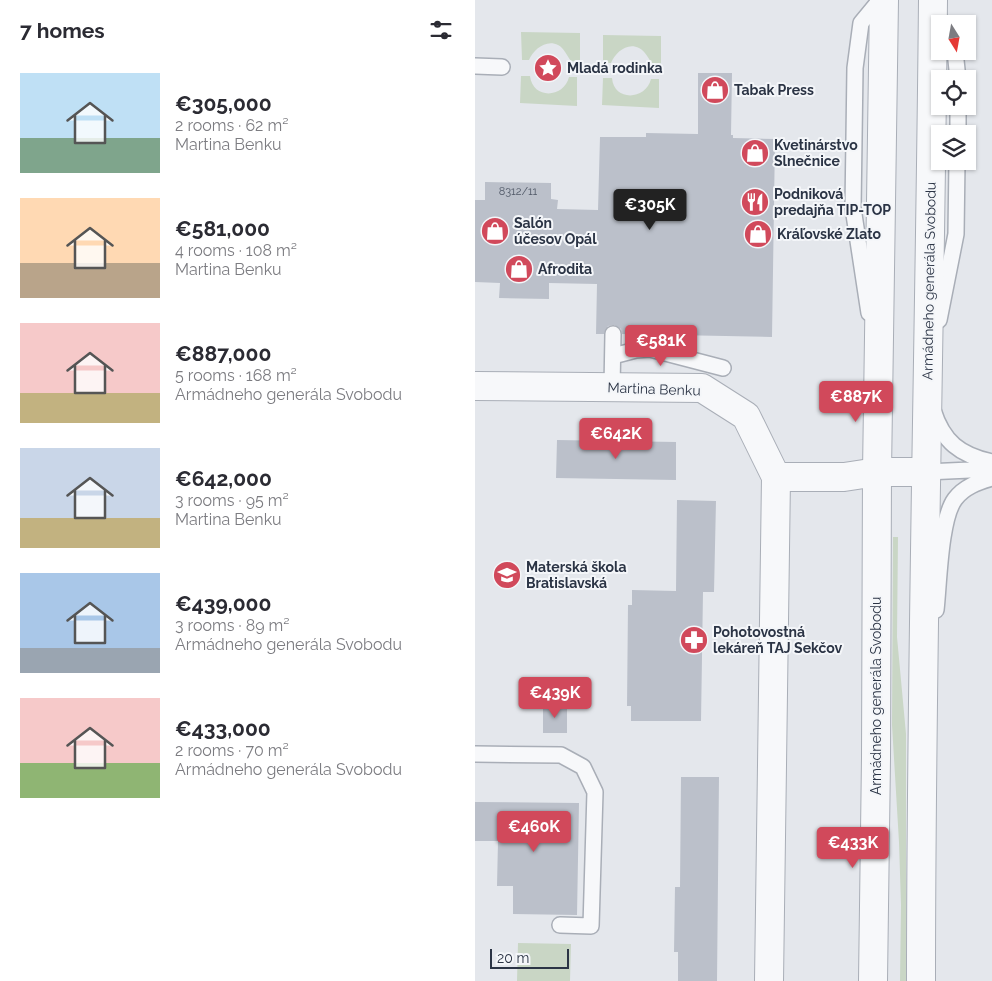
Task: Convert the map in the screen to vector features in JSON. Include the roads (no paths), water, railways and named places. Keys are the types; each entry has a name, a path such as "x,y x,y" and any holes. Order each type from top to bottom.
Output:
{"street":[{"name":"Armádneho generála Svobodu","path":"873,981 882,0"},
{"name":"Armádneho generála Svobodu","path":"921,981 922,724 933,0"},
{"name":"Martina Benku","path":"475,386 702,388 746,416 776,477"},
{"path":"769,981 776,477 844,476 877,472 926,472"}],"lane":[{"path":"933,0 943,15"},
{"path":"475,66 502,67"},
{"path":"957,170 957,234 928,384 942,431 956,448 975,458 992,462"},
{"path":"612,387 613,334"},
{"path":"613,356 636,350 650,350 723,368"},
{"path":"926,472 992,469"},
{"name":"Armádneho generála Svobodu","path":"922,724 945,527 949,509 962,492 972,485 992,478"},
{"path":"475,754 561,755 583,767 595,792 591,926 560,926"}],"place":[{"name":"Mladá rodinka","path":"548,68"},
{"name":"Tabak Press","path":"715,90"},
{"name":"Kvetinárstvo Slnečnice","path":"755,153"},
{"name":"Podniková predajňa TIP-TOP","path":"755,202"},
{"name":"Salón účesov Opál","path":"495,231"},
{"name":"Kráľovské Zlato","path":"758,234"},
{"name":"Afrodita","path":"519,269"},
{"name":"Materská škola Bratislavská","path":"507,575"},
{"name":"Pohotovostná lekáreň TAJ Sekčov","path":"694,640"}]}
